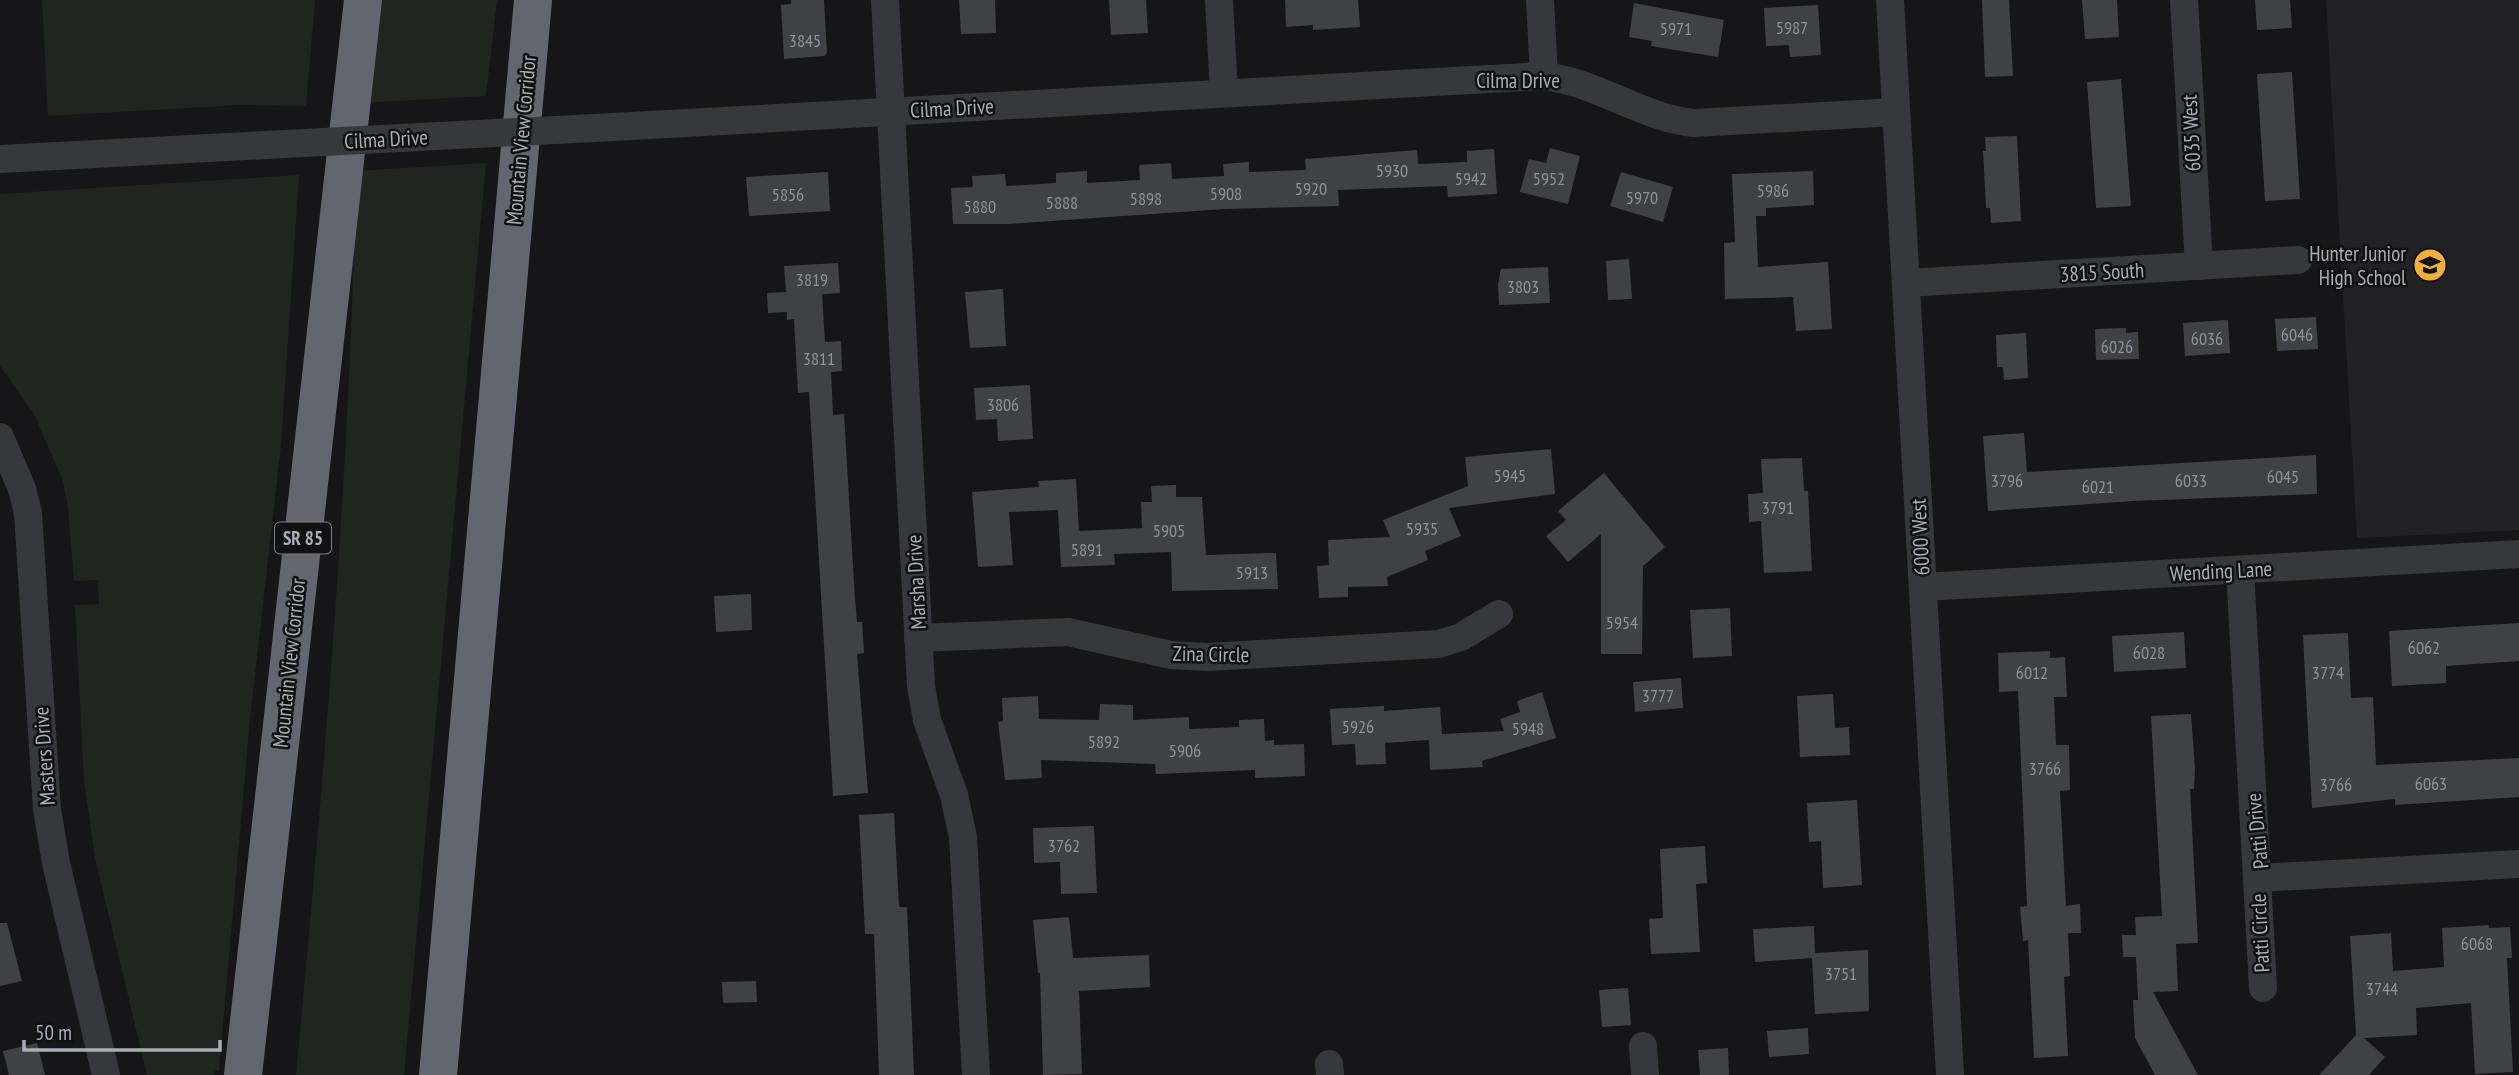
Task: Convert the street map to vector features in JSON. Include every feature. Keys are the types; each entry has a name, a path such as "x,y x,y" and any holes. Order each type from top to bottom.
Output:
{"highway":[{"name":"Mountain View Corridor","path":"243,1075 363,0"},
{"name":"Mountain View Corridor","path":"438,1075 533,0"}],"street":[{"name":"Marsha Drive","path":"885,0 923,704 954,795 963,837 976,1075"},
{"path":"1219,0 1224,93"},
{"path":"1540,0 1544,76"},
{"name":"6000 West","path":"1890,0 1950,1075"},
{"name":"6035 West","path":"2184,0 2199,266"},
{"name":"Cilma Drive","path":"0,159 1544,76 1580,82 1661,117 1694,123 1896,112"},
{"name":"3815 South","path":"1906,283 2298,260"},
{"name":"Masters Drive","path":"0,437 23,489 28,513 47,809 56,863 106,1075"},
{"name":"Wending Lane","path":"1923,587 2519,554"},
{"name":"Patti Drive","path":"2240,569 2257,878 2519,863"},
{"name":"Zina Circle","path":"918,638 1068,632 1098,636 1171,655 1207,657 1439,644 1461,637 1499,614"},
{"name":"Patti Circle","path":"2257,878 2263,988"},
{"path":"1643,1046 1645,1075"}],"shaded area":[{"path":"42,0 315,0 306,106 239,105 48,116"},
{"path":"381,0 497,0 486,96 362,103"},
{"name":"Hunter Junior High School","path":"2326,0 2519,0 2519,530 2357,538"},
{"path":"486,163 404,1075 296,1075 326,737 342,511 356,171"},
{"path":"299,175 281,445 250,719 219,1070 215,1071 214,1075 147,1075 95,858 84,781 75,605 99,604 98,580 74,581 63,481 34,414 0,366 0,194"}],"building":[{"path":"791,0 824,0 827,53 824,56 784,59 781,5 791,4"},
{"path":"959,0 995,0 996,33 961,34"},
{"path":"1109,0 1146,0 1148,33 1111,35"},
{"path":"1285,0 1358,0 1360,27 1313,30 1313,25 1286,27"},
{"path":"1982,0 2009,0 2013,76 1985,77"},
{"path":"2082,0 2117,0 2119,37 2085,39"},
{"path":"2255,0 2290,0 2292,28 2257,30"},
{"path":"1634,3 1724,20 1718,57 1651,46 1652,41 1629,37"},
{"path":"1818,5 1821,55 1790,57 1789,45 1766,46 1764,8"},
{"path":"2292,72 2300,199 2265,201 2257,74"},
{"path":"2121,79 2131,206 2096,208 2087,82"},
{"path":"2017,136 2021,221 1991,223 1990,208 1986,208 1983,151 1986,151 1985,137"},
{"path":"1550,148 1580,156 1568,204 1520,192 1529,159 1546,163"},
{"path":"1494,149 1497,194 1448,197 1447,186 1338,190 1339,206 1224,209 1008,224 953,224 951,188 973,187 972,176 1005,174 1006,186 1056,183 1056,173 1087,171 1087,183 1140,180 1139,165 1171,163 1172,179 1224,176 1223,164 1249,162 1249,172 1306,170 1305,159 1417,150 1418,164 1467,162 1467,151"},
{"path":"1813,171 1814,205 1766,208 1766,216 1756,216 1758,267 1828,262 1832,329 1796,331 1793,297 1725,299 1724,243 1735,242 1732,174"},
{"path":"828,172 830,211 749,216 746,177"},
{"path":"1621,172 1673,187 1663,222 1610,206"},
{"path":"1629,259 1632,299 1608,300 1606,261"},
{"path":"838,263 840,293 822,294 825,342 841,341 842,371 831,372 833,415 844,414 855,599 857,622 862,622 864,653 857,654 868,793 833,796 809,392 798,393 794,319 787,320 787,312 768,313 767,293 786,292 784,266"},
{"path":"1548,267 1550,303 1499,305 1498,284 1501,269"},
{"path":"1003,289 1006,346 970,348 965,292"},
{"path":"2316,317 2318,349 2277,351 2275,319"},
{"path":"2228,320 2230,353 2185,356 2183,323"},
{"path":"2126,328 2126,333 2138,332 2139,359 2096,360 2095,329"},
{"path":"2026,333 2028,378 2004,380 2003,367 1997,367 1996,335"},
{"path":"1030,385 1033,439 998,441 997,419 976,420 974,388"},
{"path":"2024,433 2027,472 2316,455 2317,494 2134,501 1988,511 1983,436"},
{"path":"1551,449 1555,494 1449,508 1461,536 1425,551 1428,560 1387,577 1388,586 1348,587 1348,597 1319,598 1317,566 1329,565 1328,540 1390,537 1383,520 1468,486 1465,457"},
{"path":"1802,458 1804,491 1808,491 1812,571 1764,573 1761,521 1749,522 1748,494 1763,493 1761,459"},
{"path":"1604,473 1665,547 1643,566 1642,654 1601,654 1601,534 1568,562 1546,536 1566,520 1558,511"},
{"path":"1076,479 1079,531 1142,528 1141,502 1152,502 1151,486 1176,485 1176,497 1202,497 1206,555 1276,553 1278,589 1172,591 1171,552 1114,554 1115,565 1061,567 1058,510 1009,512 1013,565 978,567 972,492 1039,487 1038,481"},
{"path":"751,594 752,630 716,632 714,596"},
{"path":"1730,608 1732,656 1693,658 1690,610"},
{"path":"2519,623 2519,661 2446,666 2446,683 2392,686 2389,631"},
{"path":"2184,632 2186,668 2114,672 2112,636"},
{"path":"2348,633 2351,698 2373,697 2376,765 2519,758 2519,797 2395,805 2395,799 2312,808 2303,635"},
{"path":"2050,651 2050,658 2065,657 2067,697 2054,697 2056,745 2069,745 2070,790 2060,791 2066,906 2080,904 2081,933 2068,933 2070,976 2064,977 2068,1056 2034,1058 2028,940 2023,941 2020,907 2027,906 2018,691 1999,692 1998,653"},
{"path":"1681,678 1683,708 1635,712 1633,682"},
{"path":"1542,692 1556,738 1482,761 1483,767 1430,770 1429,740 1385,743 1386,764 1356,765 1355,744 1332,745 1330,709 1384,706 1384,711 1440,707 1442,734 1504,731 1500,719 1520,712 1517,701"},
{"path":"1833,694 1835,728 1849,727 1850,755 1800,757 1797,696"},
{"path":"1038,696 1039,719 1099,720 1100,704 1133,705 1133,720 1189,717 1189,729 1239,727 1239,720 1264,719 1265,741 1274,740 1274,745 1304,744 1305,776 1255,778 1255,770 1156,774 1155,764 1041,760 1042,778 1005,780 998,722 1003,721 1002,698"},
{"path":"2191,714 2195,768 2194,789 2190,789 2198,943 2176,944 2178,991 2153,992 2198,1075 2155,1075 2135,1038 2133,1000 2138,1000 2136,957 2123,957 2122,935 2136,935 2135,917 2162,916 2151,716"},
{"path":"1857,800 1862,885 1823,888 1821,841 1809,842 1807,803"},
{"path":"894,813 899,907 907,907 914,1075 879,1075 874,934 865,934 859,815"},
{"path":"1094,826 1097,893 1061,894 1060,862 1034,863 1033,828"},
{"path":"1705,846 1707,883 1696,884 1700,952 1651,954 1649,919 1663,918 1660,849"},
{"path":"1069,917 1073,958 1149,955 1150,987 1079,991 1082,1074 1043,1075 1040,973 1033,920"},
{"path":"0,923 7,923 22,981 0,986"},
{"path":"2489,925 2489,928 2510,927 2512,958 2507,958 2513,1072 2475,1074 2471,1003 2416,1008 2417,1035 2364,1038 2385,1057 2369,1075 2319,1075 2356,1035 2350,936 2391,933 2393,971 2444,967 2442,928"},
{"path":"1814,926 1815,953 1868,950 1869,1011 1815,1014 1812,958 1755,962 1753,929"},
{"path":"756,981 757,1002 723,1003 722,982"},
{"path":"1628,988 1631,1025 1602,1027 1599,990"},
{"path":"1808,1028 1809,1054 1769,1057 1767,1031"},
{"path":"37,1043 45,1075 9,1075 3,1051"},
{"path":"1728,1048 1729,1075 1700,1075 1698,1050"}],"place":[{"name":"Hunter Junior High School","path":"2430,265"}]}
